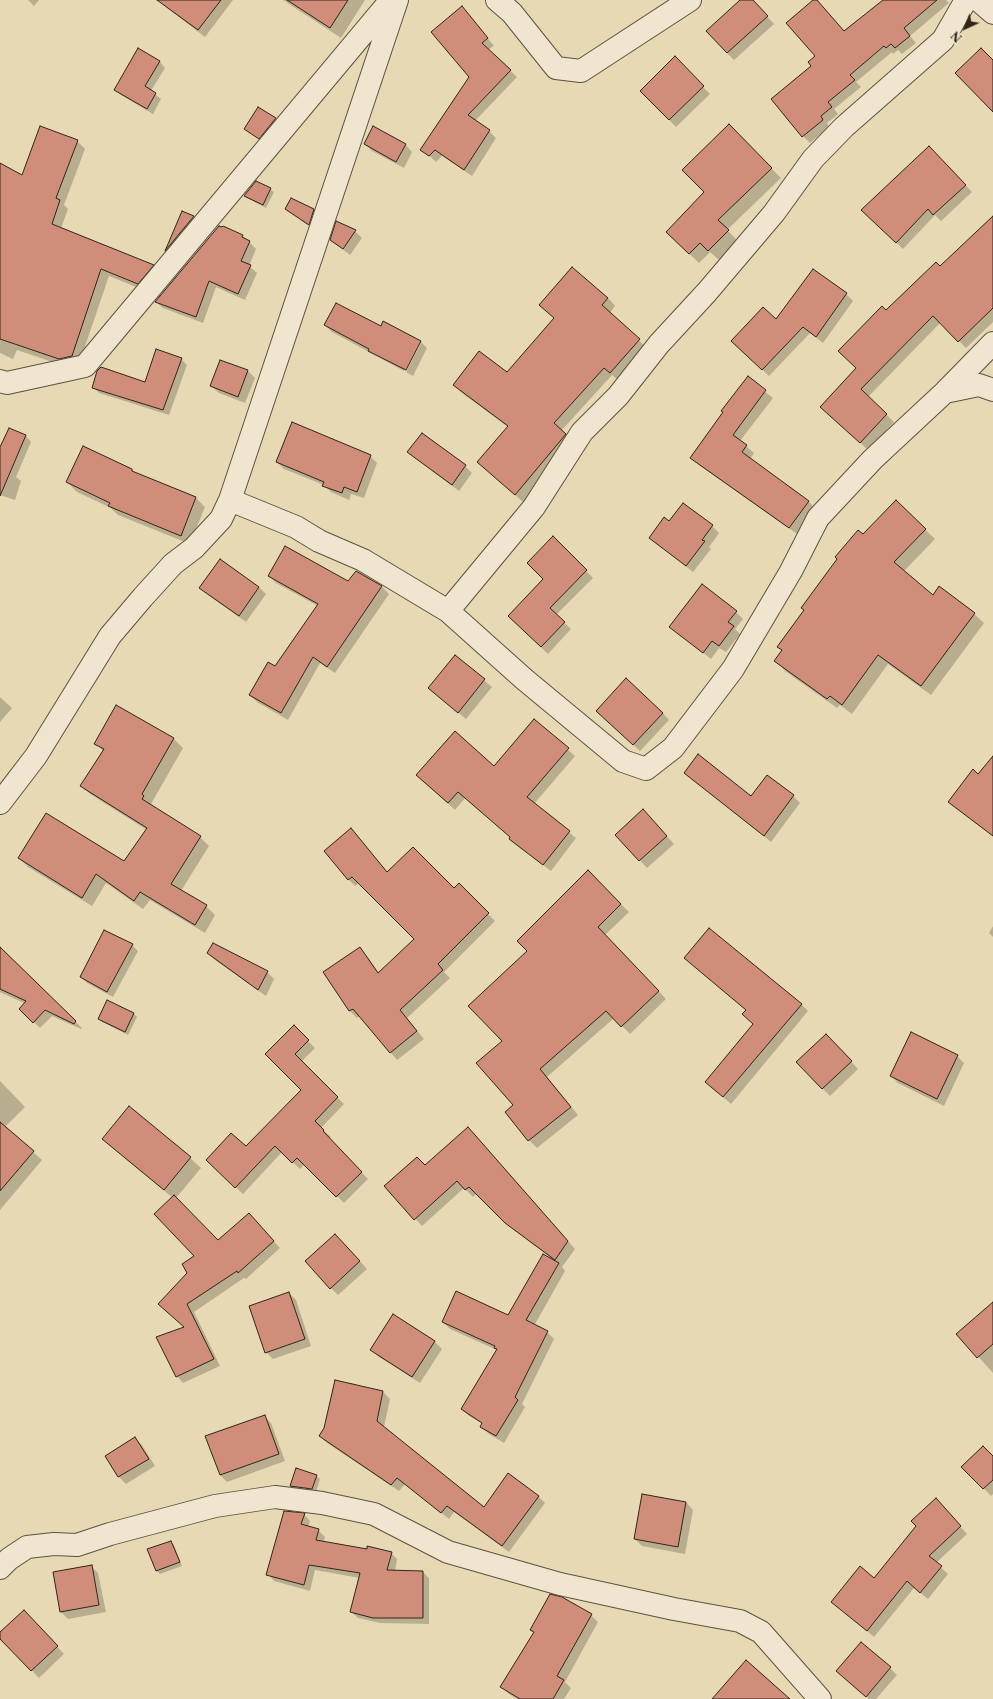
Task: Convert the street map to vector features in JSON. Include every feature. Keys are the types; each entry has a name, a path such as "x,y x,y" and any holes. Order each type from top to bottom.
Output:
{"street":[{"path":"0,380 7,383 85,366 392,0"},
{"path":"0,803 36,756 110,636 142,597 173,564 194,548 221,519 230,500 397,0"},
{"path":"497,0 512,13 556,68 581,71 690,0"},
{"path":"448,611 534,507 582,432 618,396 659,344 707,292 774,213 813,159 844,127 943,40 966,0"},
{"path":"978,0 993,14"},
{"path":"230,500 296,527 319,541 363,560 448,611 524,679 623,761 646,769 673,748 733,669 791,571 818,518 873,459 946,392 993,343"},
{"path":"946,392 979,385 993,390"},
{"path":"0,1568 8,1559 26,1547 54,1544 77,1545 110,1534 215,1506 275,1497 322,1503 374,1514 448,1552 560,1584 674,1609 740,1621 762,1632 820,1699"}],"building":[{"path":"157,0 221,0 198,30"},
{"path":"287,0 348,0 330,28"},
{"path":"740,0 753,0 768,16 727,53 706,31"},
{"path":"813,0 817,0 844,31 883,0 937,0 904,28 910,36 895,48 891,44 886,48 884,46 850,75 855,80 828,102 832,107 821,116 823,120 802,137 771,99 811,66 808,62 815,56 786,23"},
{"path":"462,6 488,38 482,43 511,70 468,115 490,130 464,170 435,150 429,156 420,150 469,77 431,32"},
{"path":"138,48 160,61 145,86 156,93 147,109 114,90"},
{"path":"981,48 993,60 993,112 955,73"},
{"path":"675,56 704,86 669,120 640,91"},
{"path":"258,107 276,118 259,139 244,129"},
{"path":"729,124 772,168 718,220 729,230 708,251 700,243 689,254 666,232 704,192 682,170"},
{"path":"40,126 78,140 56,198 60,200 52,224 154,265 138,284 101,269 72,356 59,359 0,339 0,163 22,175"},
{"path":"373,126 406,144 396,162 364,144"},
{"path":"929,146 966,185 933,215 928,209 896,243 861,210"},
{"path":"256,181 271,188 263,205 244,196"},
{"path":"291,198 314,209 309,225 285,209"},
{"path":"182,211 194,216 165,251"},
{"path":"993,216 993,308 958,342 933,316 861,389 887,414 860,443 820,407 856,368 838,351 882,306 886,310 936,262 940,266"},
{"path":"336,221 356,230 343,249 330,240"},
{"path":"219,226 223,226 243,235 242,237 250,241 241,261 251,265 238,294 209,281 196,317 155,302"},
{"path":"572,267 608,298 602,305 640,339 610,373 604,368 554,423 566,434 515,495 477,462 508,426 453,385 479,351 507,372 554,318 539,305"},
{"path":"813,269 847,293 816,337 803,327 762,370 731,341 763,307 776,319"},
{"path":"336,303 381,326 383,321 421,341 406,370 368,351 369,349 324,325"},
{"path":"156,349 182,358 163,410 92,388 97,371 101,367 145,382"},
{"path":"220,360 248,370 238,397 210,386"},
{"path":"748,376 766,390 733,435 747,445 742,452 809,501 789,528 690,458 723,412 721,411"},
{"path":"292,422 371,455 357,492 344,487 342,493 322,486 324,482 276,462"},
{"path":"9,428 26,435 0,496 0,447"},
{"path":"422,433 466,465 452,485 407,452"},
{"path":"83,446 132,469 132,471 196,497 181,536 108,506 110,503 66,482"},
{"path":"896,500 926,529 894,562 933,595 939,586 975,613 921,686 878,655 842,705 830,696 827,699 774,661 782,650 777,647 804,610 801,608 837,559 835,557 858,530 863,534"},
{"path":"683,503 713,525 702,540 705,541 686,566 649,538 664,517 669,521"},
{"path":"553,536 587,570 550,608 565,622 541,647 508,616 543,579 527,563"},
{"path":"285,546 348,581 356,571 382,586 327,667 313,657 281,713 249,695 268,662 275,666 318,604 268,576"},
{"path":"220,559 259,587 239,616 199,588"},
{"path":"702,584 737,611 728,622 734,626 719,646 712,641 703,653 669,627"},
{"path":"455,655 485,679 458,713 428,688"},
{"path":"626,678 663,713 633,745 596,711"},
{"path":"116,705 174,738 142,794 144,796 142,799 201,836 171,884 207,905 195,925 140,892 134,901 96,874 82,898 18,858 46,813 124,861 147,828 80,786 104,749 94,744"},
{"path":"534,719 569,748 527,797 570,831 543,865 509,839 510,837 458,792 448,803 416,775 455,731 494,766"},
{"path":"698,754 751,796 767,775 794,795 764,836 684,773"},
{"path":"993,756 993,836 948,802 973,769 978,774"},
{"path":"643,809 667,836 639,861 615,835"},
{"path":"351,828 387,872 413,847 454,888 459,883 489,913 438,964 443,970 400,1010 417,1031 390,1053 353,1009 349,1011 323,972 360,947 378,973 414,939 352,877 348,880 324,851"},
{"path":"588,870 621,904 598,927 659,991 621,1027 606,1011 540,1069 571,1107 528,1141 505,1112 513,1105 476,1063 502,1041 468,1006 527,951 517,941"},
{"path":"709,928 802,1004 723,1097 705,1082 753,1024 742,1014 746,1010 684,958"},
{"path":"104,930 133,944 107,992 80,977"},
{"path":"213,943 268,971 258,990 207,953"},
{"path":"0,947 76,1021 74,1024 45,1010 33,1023 19,1009 26,1001 0,989"},
{"path":"107,1000 134,1013 125,1032 98,1019"},
{"path":"294,1025 309,1040 295,1054 338,1097 315,1121 362,1172 336,1197 297,1158 292,1163 275,1146 235,1188 206,1160 231,1133 246,1146 301,1090 265,1054"},
{"path":"911,1032 958,1055 937,1099 890,1076"},
{"path":"826,1034 852,1061 822,1089 796,1062"},
{"path":"129,1106 191,1157 164,1190 102,1139"},
{"path":"0,1122 34,1151 0,1191"},
{"path":"468,1127 568,1241 555,1260 505,1223 469,1187 465,1190 457,1181 414,1220 384,1186 417,1157 425,1165"},
{"path":"174,1195 218,1240 249,1213 274,1241 238,1273 237,1271 187,1304 214,1359 176,1377 156,1337 184,1327 158,1304 187,1273 182,1264 194,1256 154,1214"},
{"path":"335,1234 360,1261 330,1289 305,1261"},
{"path":"543,1254 559,1263 526,1320 548,1331 515,1397 518,1400 496,1436 480,1427 482,1423 461,1409 497,1349 494,1348 495,1346 442,1322 456,1291 508,1315"},
{"path":"289,1292 305,1339 265,1353 249,1306"},
{"path":"993,1302 993,1344 977,1358 956,1334"},
{"path":"393,1314 435,1341 412,1377 370,1350"},
{"path":"335,1380 383,1391 377,1421 484,1507 508,1473 539,1496 502,1546 447,1506 441,1513 397,1478 391,1485 319,1436 324,1428"},
{"path":"265,1415 279,1454 220,1475 205,1436"},
{"path":"135,1437 149,1459 118,1477 105,1456"},
{"path":"983,1446 993,1456 993,1480 983,1489 961,1467"},
{"path":"296,1468 317,1475 312,1489 290,1486"},
{"path":"642,1494 686,1502 678,1547 634,1539"},
{"path":"936,1498 961,1526 929,1556 942,1566 920,1593 907,1581 867,1631 831,1602 860,1566 874,1578 916,1526 911,1521"},
{"path":"284,1511 305,1513 301,1524 319,1529 316,1540 367,1549 367,1546 392,1552 387,1570 423,1571 423,1618 373,1618 350,1612 360,1573 309,1565 304,1585 266,1575"},
{"path":"171,1541 180,1562 156,1571 147,1549"},
{"path":"92,1565 99,1605 60,1612 53,1572"},
{"path":"550,1594 562,1597 592,1614 557,1676 564,1680 553,1699 520,1699 500,1687 534,1632 530,1630"},
{"path":"24,1610 58,1646 31,1671 0,1639 0,1632"},
{"path":"861,1642 891,1667 866,1697 836,1671"},
{"path":"746,1660 790,1699 712,1699"}]}
